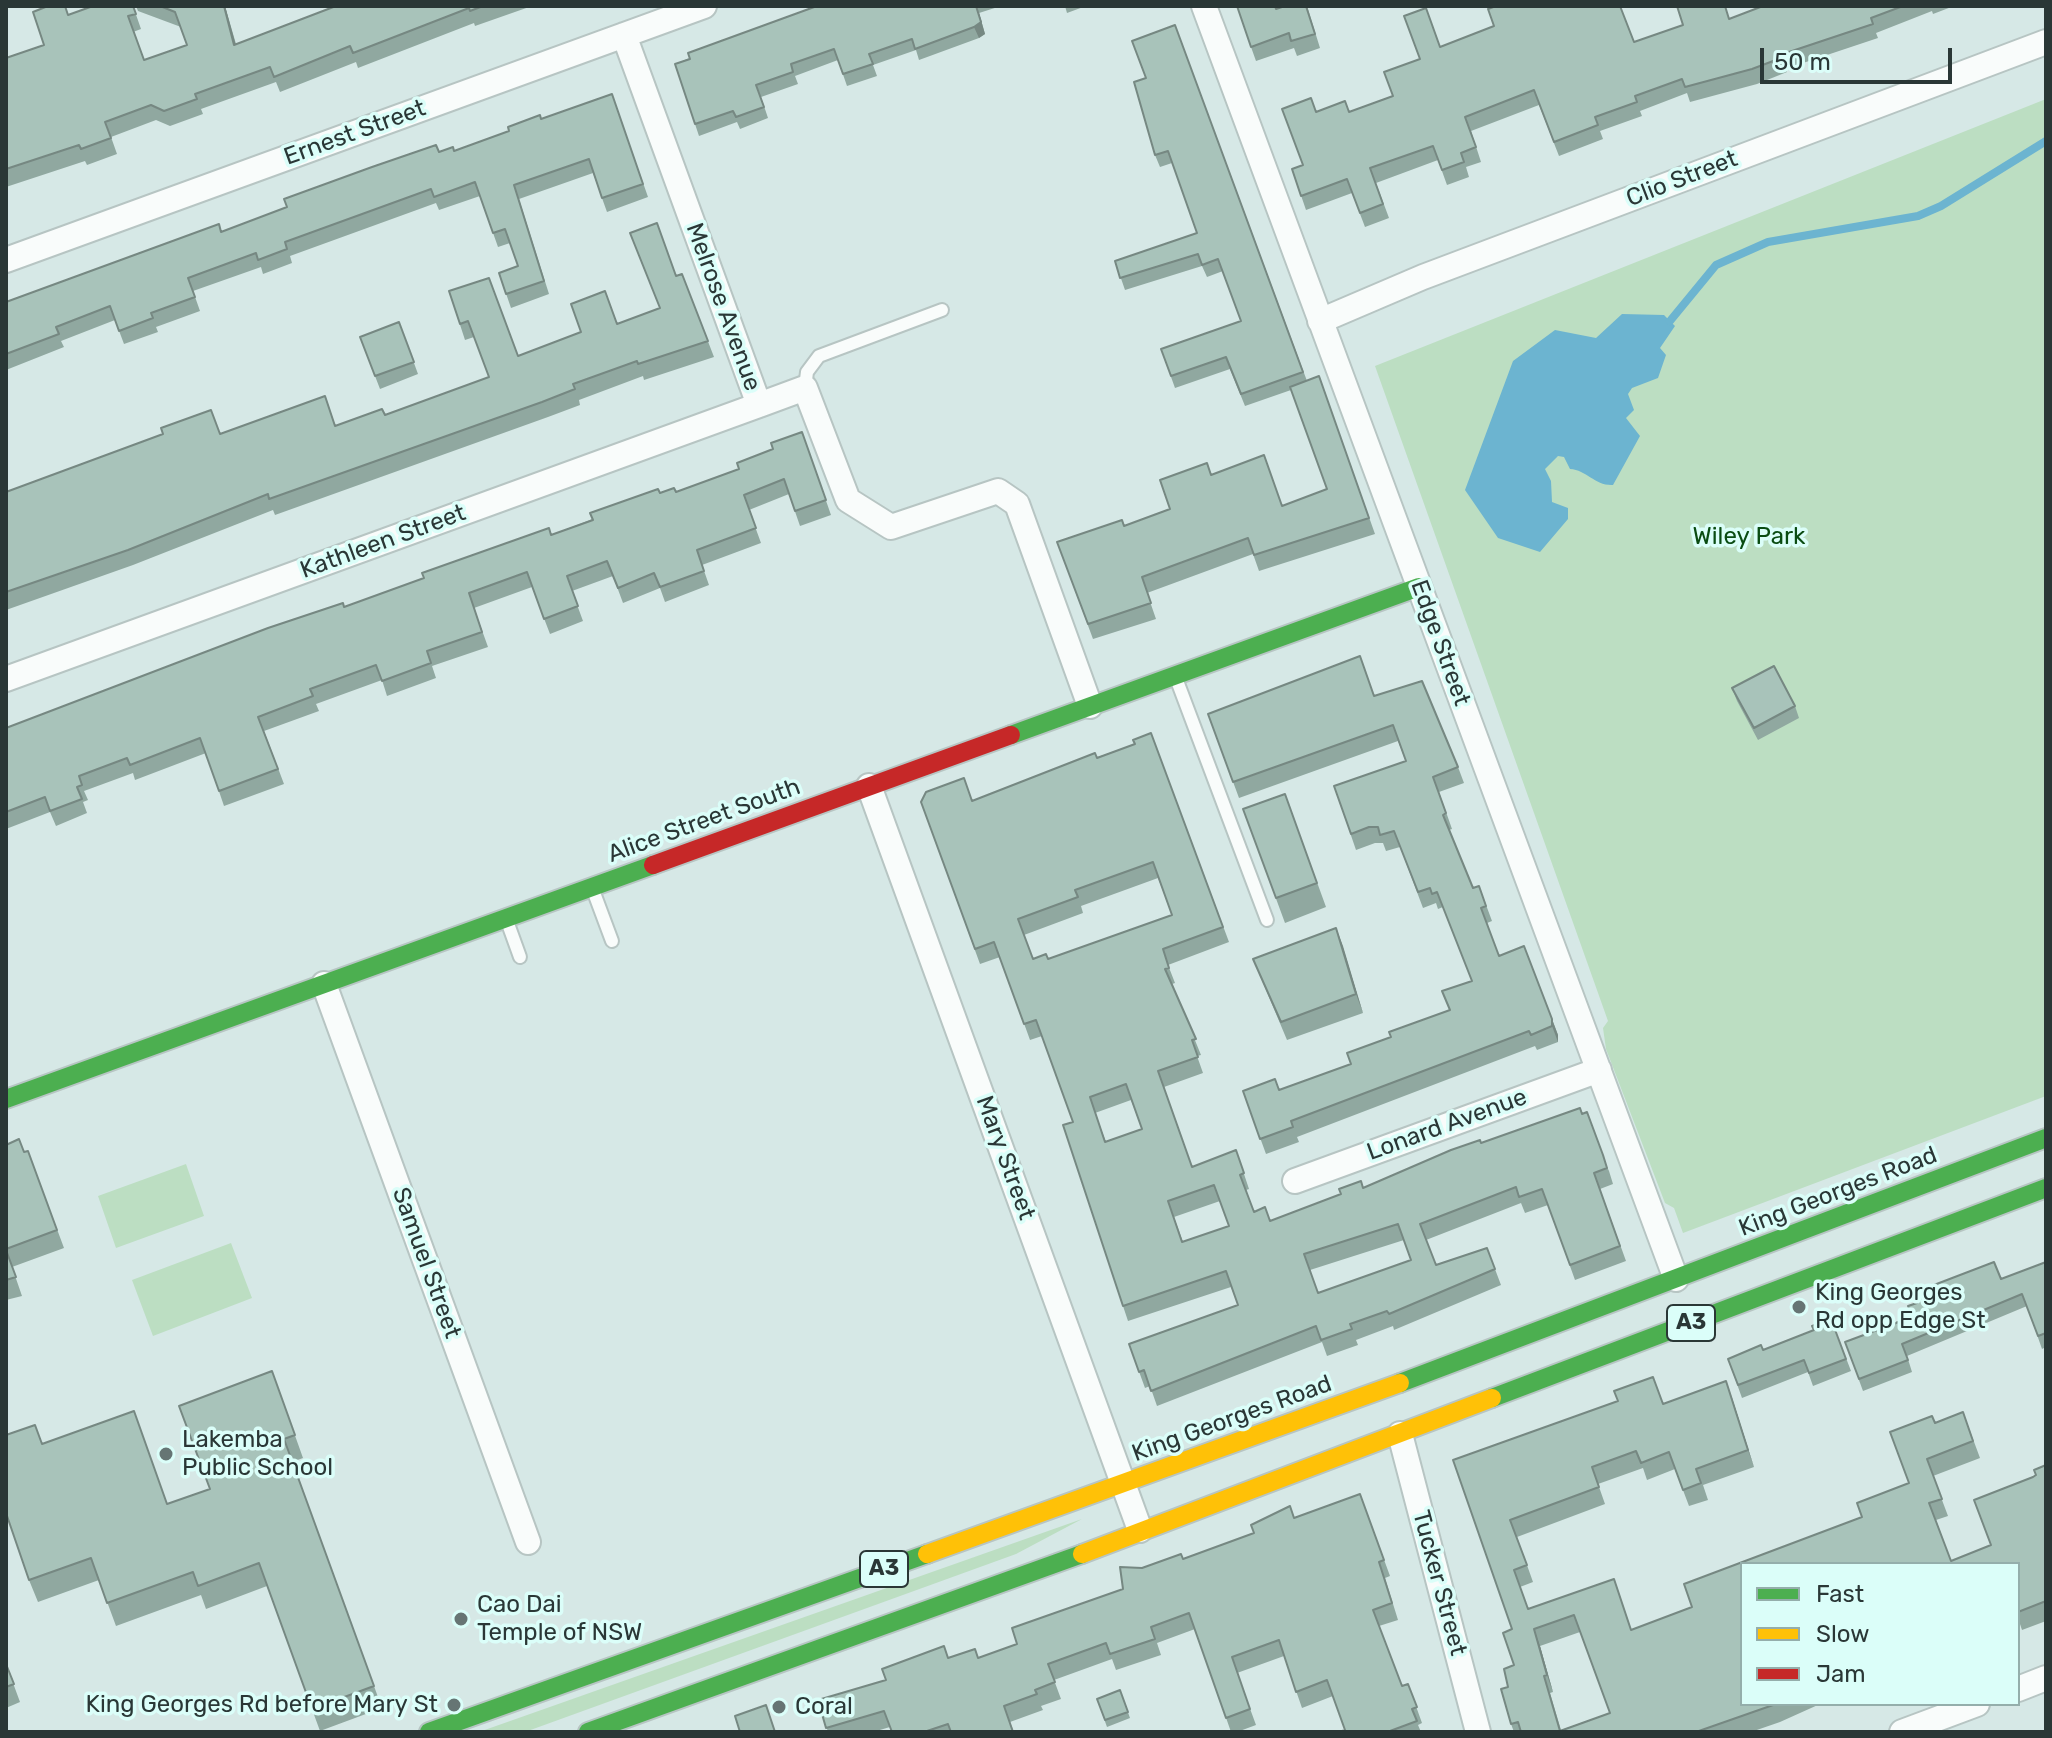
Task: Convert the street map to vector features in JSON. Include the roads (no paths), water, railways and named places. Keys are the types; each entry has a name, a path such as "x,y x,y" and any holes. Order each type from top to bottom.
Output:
{"main road":[{"name":"Alice Street South","path":"6,1099 1419,587"},
{"name":"King Georges Road","path":"429,1732 1123,1484 2046,1138"},
{"name":"A3","path":"588,1732 1140,1530 1335,1455 1400,1434 2046,1188"}],"street":[{"name":"Ernest Street","path":"6,260 704,6"},
{"name":"Edge Street","path":"1204,6 1676,1279"},
{"name":"Melrose Avenue","path":"624,35 759,405 805,388"},
{"name":"Clio Street","path":"1320,321 1423,277 2046,42"},
{"path":"805,388 848,500 891,527 998,491 1017,504 1090,706"},
{"name":"Kathleen Street","path":"6,679 759,405"},
{"name":"Mary Street","path":"869,786 1140,1530"},
{"name":"Samuel Street","path":"324,984 528,1542"},
{"name":"Lonard Avenue","path":"1295,1181 1599,1070"},
{"name":"Tucker Street","path":"1400,1434 1478,1732"},
{"path":"2020,1688 2046,1678"},
{"path":"1902,1732 1972,1706"}],"lane":[{"path":"805,388 807,372 819,356 942,310"},
{"path":"1175,675 1267,920"},
{"path":"592,887 612,941"},
{"path":"506,918 520,957"}],"water":[{"path":"1622,314 1664,315 1675,326 1660,348 1666,355 1658,378 1632,388 1628,394 1634,410 1626,418 1640,436 1613,485 1570,469 1564,457 1558,456 1545,469 1551,481 1552,502 1568,508 1568,519 1540,552 1498,538 1465,490 1513,361 1555,330 1596,338"}],"waterway":[{"path":"1670,321 1716,265 1768,242 1918,216 1941,206 2046,141"}],"place":[{"name":"King Georges Rd opp Edge St","path":"1799,1307"},
{"name":"Lakemba Public School","path":"166,1454"},
{"name":"Cao Dai Temple of NSW","path":"461,1619"},
{"name":"King Georges Rd before Mary St","path":"454,1705"},
{"name":"Coral","path":"779,1707"}],"park label":[{"name":"Wiley Park","path":"1749,537"}]}
